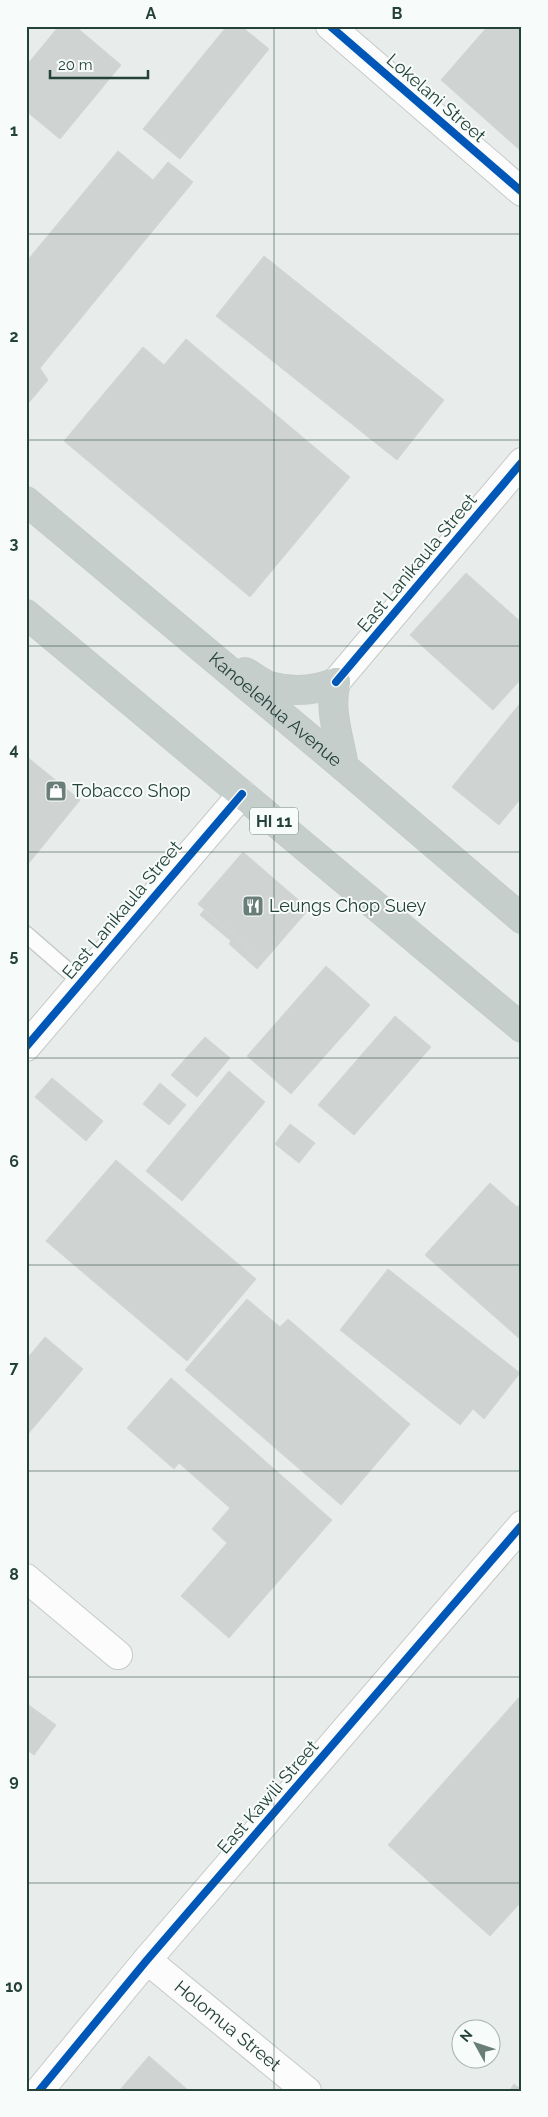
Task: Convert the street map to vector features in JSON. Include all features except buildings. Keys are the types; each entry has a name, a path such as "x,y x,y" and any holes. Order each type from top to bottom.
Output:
{"highway":[{"name":"Kanoelehua Avenue","path":"26,501 522,919"},
{"name":"HI 11","path":"26,614 522,1028"},
{"path":"213,657 268,685 296,690 321,688 336,682"},
{"path":"336,682 332,694 344,768"}],"street":[{"name":"Lokelani Street","path":"330,26 522,192"},
{"name":"East Lanikaula Street","path":"336,682 522,462"},
{"name":"East Lanikaula Street","path":"27,1044 242,794"},
{"name":"East Kawili Street","path":"39,2091 147,1960 522,1524"},
{"path":"26,1578 118,1655"},
{"name":"Holomua Street","path":"147,1960 307,2091"}],"lane":[{"path":"26,934 81,982"}],"cycle path":[{"path":"330,26 522,192"},
{"path":"336,682 522,462"},
{"path":"26,1047 242,794"},
{"path":"39,2091 147,1960 522,1525"}],"place":[{"name":"Tobacco Shop","path":"56,791"},
{"name":"Leungs Chop Suey","path":"253,906"}]}
